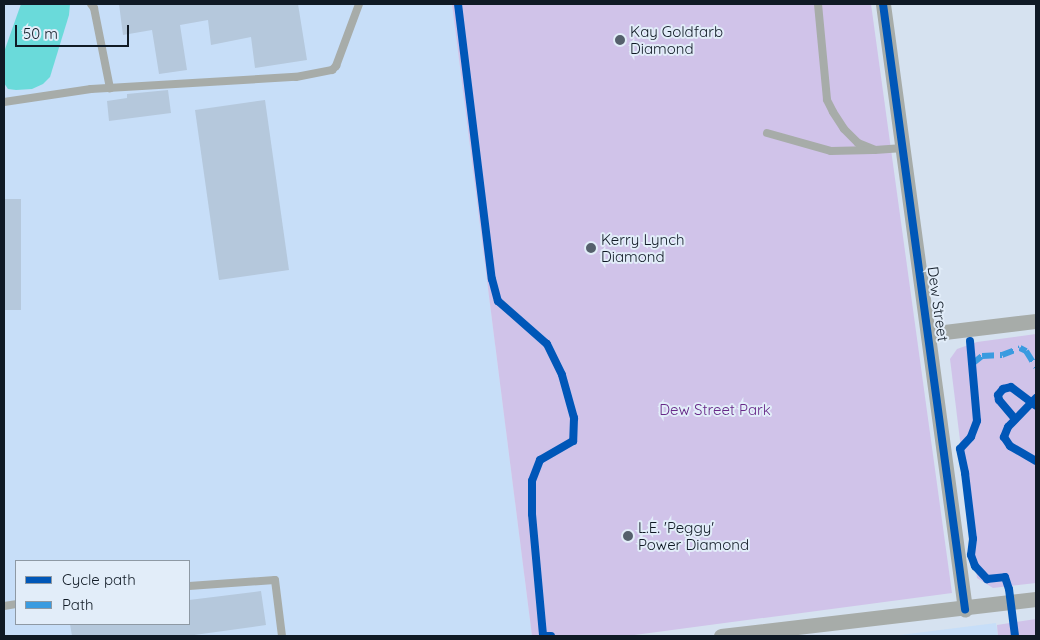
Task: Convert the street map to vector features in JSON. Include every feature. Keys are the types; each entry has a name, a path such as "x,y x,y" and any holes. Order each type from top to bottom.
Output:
{"street":[{"name":"Dew Street","path":"883,4 964,609"},
{"path":"928,334 1036,321"},
{"path":"721,636 964,609 1036,599"}],"lane":[{"path":"91,4 94,8 110,88"},
{"path":"4,102 110,88 296,77 332,70 336,66 359,4"},
{"path":"818,4 827,100 844,129 858,143 874,150"},
{"path":"768,132 831,151 903,148"},
{"path":"190,586 275,580 282,636"}],"shaded area":[{"path":"4,4 452,4 532,636 4,636"},
{"path":"21,4 70,4 69,15 50,77 43,84 32,89 16,90 8,89 4,83 4,52"},
{"path":"996,623 998,636 892,636"}],"green space":[{"name":"Dew Street Park","path":"452,4 871,4 952,593 627,636 532,636"},
{"path":"1036,334 1036,583 993,588 977,578 950,359 957,349 977,342"},
{"path":"1036,619 1036,636 998,636 997,625"}],"building":[{"path":"119,4 298,4 307,60 255,68 251,37 211,45 208,20 180,25 187,70 159,74 152,30 123,35"},
{"path":"168,90 171,113 109,121 107,101 127,98 127,94"},
{"path":"265,100 289,270 219,280 195,110"},
{"path":"4,199 21,199 21,310 4,310"},
{"path":"261,591 266,625 187,636 72,636 70,625 190,625 190,600"}],"marked path":[{"path":"972,364 982,356 1002,355 1020,348 1026,351 1036,367"}],"cycle path":[{"path":"458,4 492,279 498,301 547,344 562,375 574,418 573,441 540,460 532,481 532,514 543,636 551,636"},
{"path":"883,4 965,609"},
{"path":"970,341 977,421 971,437 960,449 965,473 973,539 971,555 975,566 987,579 1005,577 1009,589 1015,636"},
{"path":"1015,419 999,400 998,395 1003,389 1011,387 1036,406"},
{"path":"1036,398 1008,427 1004,437 1010,446 1036,461"}],"place":[{"name":"Kay Goldfarb Diamond","path":"620,40"},
{"name":"Kerry Lynch Diamond","path":"591,248"},
{"name":"L.E. 'Peggy' Power Diamond","path":"628,536"}]}
